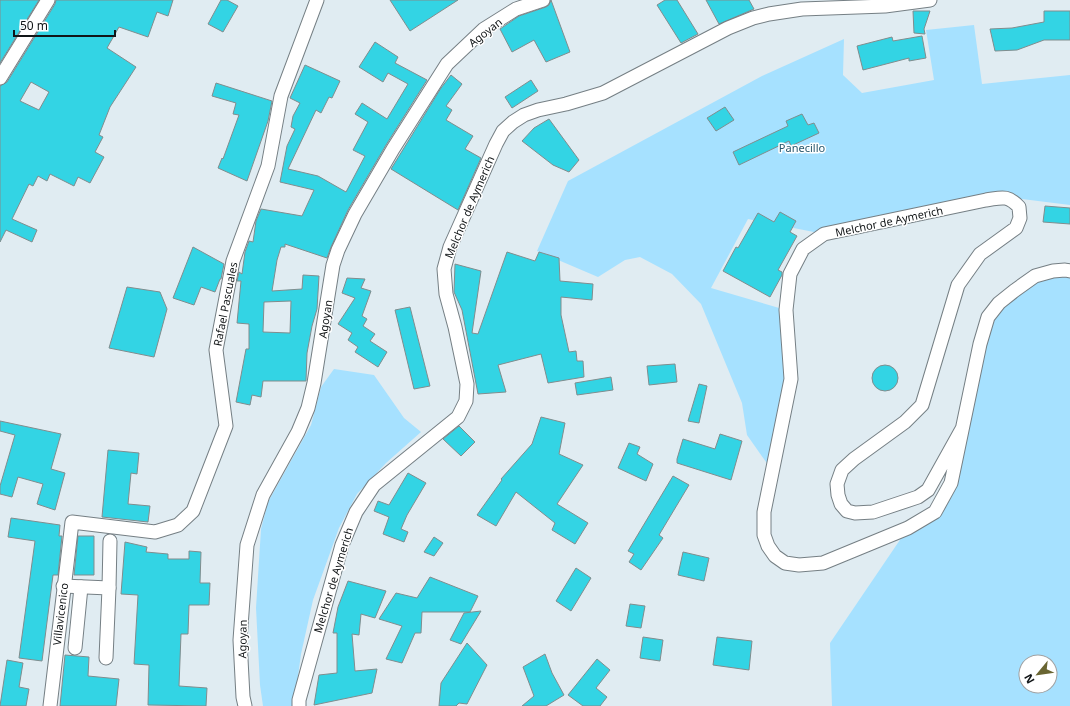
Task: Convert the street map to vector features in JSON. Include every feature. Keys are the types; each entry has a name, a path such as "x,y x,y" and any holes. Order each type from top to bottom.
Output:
{"street":[{"path":"0,78 48,0"},
{"name":"Rafael Pascuales","path":"72,522 155,532 178,525 193,510 226,426 216,350 233,261 268,166 281,96 316,0"},
{"name":"Agoyan","path":"245,706 243,697 240,640 248,546 263,495 298,432 308,408 314,383 333,265 338,250 355,214 393,149 447,64 484,29 516,9 543,0"},
{"name":"Melchor de Aymerich","path":"299,706 301,693 342,545 356,512 374,485 458,417 466,401 467,384 446,294 444,269 450,247 490,156 503,131 524,115 603,93 728,28 753,18 802,9 885,6 930,0"},
{"name":"Melchor de Aymerich","path":"962,429 928,490 918,497 873,512 856,513 847,511 841,504 837,484 842,470 854,459 905,422 922,405 958,285 980,254 1016,228 1020,218 1019,207 1014,201 1006,197 986,200 824,234 803,250 790,274 786,310 791,379 764,512 764,535 768,546 775,556 785,563 799,565 822,563 908,528 935,512 951,483 980,344 988,317 999,303 1035,276 1053,271 1070,271"},
{"name":"Villavicenico","path":"50,706 63,586 72,522"},
{"path":"106,658 110,542"},
{"path":"63,586 109,588"},
{"path":"75,648 81,587"}],"green space":[{"name":"Panecillo","path":"974,25 982,84 1070,75 1070,205 1006,197 824,234 748,219 711,288 786,310 791,379 773,472 747,435 742,403 701,304 672,274 640,257 625,260 598,277 537,251 568,181 762,76 844,39 843,75 862,93 934,80 926,30"},
{"path":"1070,271 1070,706 832,706 830,643 908,528 935,512 951,483 988,317 1035,276"},
{"path":"334,369 374,375 404,418 421,432 386,463 357,494 339,528 313,600 301,654 294,706 263,706 260,685 256,608 261,529 268,502 311,425 321,387"}],"building":[{"path":"0,0 39,0 0,63"},
{"path":"56,0 173,0 168,16 157,12 148,37 119,27 107,48 136,67 110,107 99,135 103,137 95,152 104,157 90,183 78,177 74,186 50,174 47,181 38,176 33,186 29,184 12,219 37,230 32,242 6,230 0,242 0,86 7,82","holes":["31,82 49,92 39,110 20,101"]},
{"path":"221,0 227,0 238,6 223,32 208,24"},
{"path":"390,0 458,0 410,31"},
{"path":"551,0 570,52 546,62 534,40 512,52 500,29 519,16 546,7 549,5"},
{"path":"665,0 677,0 698,34 681,43 657,5"},
{"path":"706,0 749,0 754,9 719,24"},
{"path":"913,11 930,11 924,29 925,34 914,33"},
{"path":"1044,11 1070,11 1070,40 1044,40 1017,50 995,51 990,29 1012,28 1044,22"},
{"path":"922,36 926,58 909,61 909,58 863,70 857,46 892,37 893,41"},
{"path":"375,42 398,57 395,63 427,80 386,145 348,210 327,258 285,244 285,247 281,247 277,260 272,291 302,289 303,275 319,276 317,309 307,353 306,381 263,381 261,397 252,395 250,405 236,402 246,349 249,349 249,324 237,323 241,281 237,281 239,272 242,274 245,252 249,241 253,242 256,221 261,209 302,216 314,190 280,182 287,146 295,129 291,127 293,116 300,103 290,98 305,65 340,81 332,98 329,97 321,113 316,110 288,169 318,176 346,192 365,156 353,150 368,122 355,114 362,103 387,119 408,84 388,73 383,82 359,67","holes":["291,301 290,333 263,332 264,302"]},
{"path":"451,75 462,84 446,106 452,110 446,120 473,136 465,149 481,158 458,210 391,169 441,88"},
{"path":"531,80 538,91 512,108 505,97"},
{"path":"216,83 272,101 268,121 247,181 218,168 222,158 223,159 239,115 233,114 236,103 212,96"},
{"path":"725,107 734,120 716,131 707,118"},
{"path":"802,114 808,125 814,123 819,133 791,146 789,141 739,165 733,152 788,126 786,121"},
{"path":"549,119 579,160 569,172 553,165 522,141 534,128"},
{"path":"1045,206 1070,208 1070,224 1043,222"},
{"path":"780,212 796,221 790,232 797,236 778,270 782,272 782,275 770,297 723,271 736,247 738,248 758,213 774,222"},
{"path":"193,247 224,264 221,279 215,292 201,287 194,305 173,298"},
{"path":"507,252 535,261 539,252 559,258 560,281 593,284 592,300 561,297 561,315 569,352 576,351 577,361 583,361 584,377 548,383 541,354 498,365 506,392 478,394 462,310 454,292 455,264 481,271 472,333 478,334"},
{"path":"347,278 365,279 361,288 371,291 362,316 367,319 363,326 375,334 370,341 387,352 378,367 355,352 358,347 348,340 352,333 338,324 355,298 342,293"},
{"path":"127,287 160,292 167,309 154,357 109,348"},
{"path":"410,307 430,386 414,389 395,310"},
{"path":"675,364 677,382 649,385 647,366"},
{"path":"885,365 894,369 898,378 894,387 885,391 876,387 872,378 876,369"},
{"path":"611,377 613,390 577,395 575,383"},
{"path":"699,384 707,386 699,423 688,421"},
{"path":"541,417 565,423 559,454 583,465 557,504 588,523 575,544 552,530 555,523 516,492 496,526 477,515 502,480 501,479 532,444"},
{"path":"0,421 61,434 51,469 65,473 55,510 37,504 43,484 18,477 12,497 0,494 0,486 15,435 0,431"},
{"path":"459,426 475,442 461,456 443,439"},
{"path":"720,434 742,441 731,480 677,463 683,439 715,449"},
{"path":"629,443 640,447 637,454 653,464 646,481 618,468"},
{"path":"108,450 139,453 137,474 131,473 128,504 150,506 148,522 102,517"},
{"path":"408,473 426,483 407,515 401,529 408,532 404,542 383,534 389,517 374,511 378,501 389,505"},
{"path":"673,476 689,485 659,535 663,538 641,570 629,562 634,554 628,551"},
{"path":"11,518 60,525 59,536 62,536 58,575 53,575 42,661 19,658 35,541 8,537"},
{"path":"78,536 94,536 94,575 74,575"},
{"path":"434,537 443,543 434,556 424,552"},
{"path":"125,542 147,547 146,552 168,554 168,559 189,559 189,551 201,552 200,583 210,583 209,605 189,605 188,634 181,634 179,686 207,688 206,706 148,705 149,665 134,664 138,595 121,594"},
{"path":"683,552 709,558 704,581 678,575"},
{"path":"576,568 591,578 571,611 556,601"},
{"path":"430,577 478,596 470,612 422,612 421,633 415,633 402,663 386,659 402,626 379,619 396,593 417,598"},
{"path":"348,581 386,591 375,618 361,614 359,635 352,634 355,671 377,669 372,693 314,705 319,675 337,673 337,633 333,633 338,607"},
{"path":"630,604 645,606 641,628 626,626"},
{"path":"481,611 461,644 450,640 464,613"},
{"path":"643,637 663,640 660,661 640,658"},
{"path":"717,637 752,641 749,670 713,665"},
{"path":"467,643 487,665 467,704 459,703 456,706 439,706 441,683"},
{"path":"545,654 552,673 564,695 546,706 522,706 534,696 523,667"},
{"path":"65,655 89,657 88,676 119,679 116,706 60,706"},
{"path":"597,659 610,670 596,688 607,697 600,706 583,706 568,695"},
{"path":"7,660 23,663 19,687 29,689 26,706 0,706"}]}
